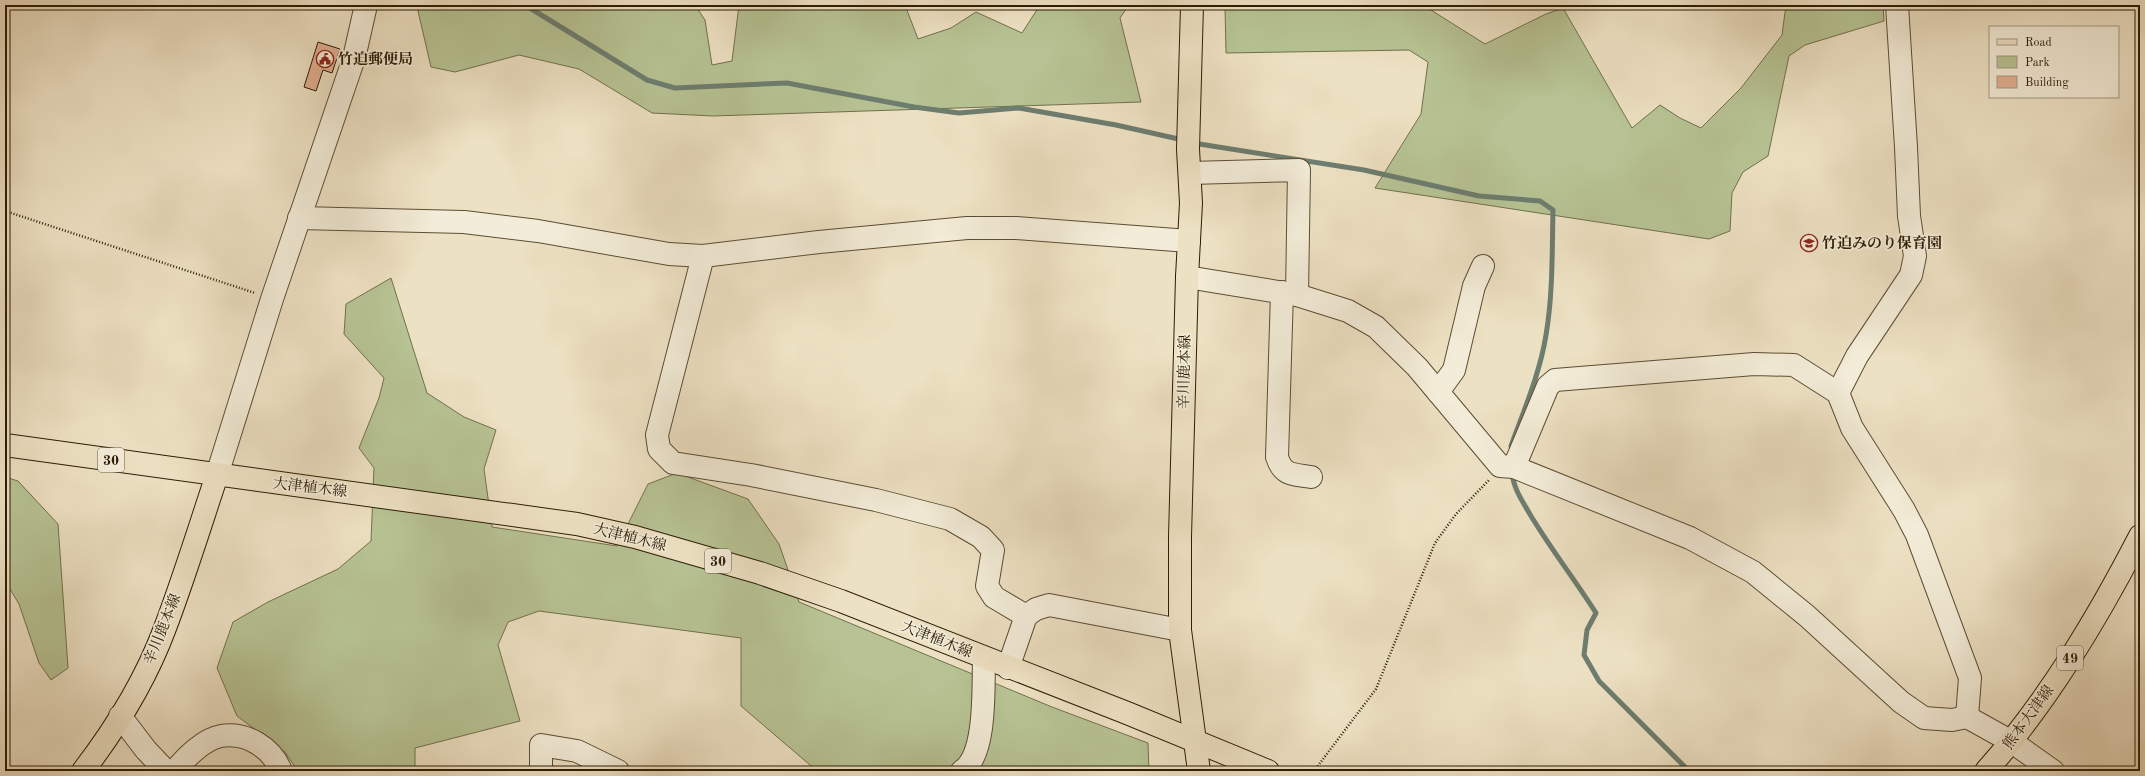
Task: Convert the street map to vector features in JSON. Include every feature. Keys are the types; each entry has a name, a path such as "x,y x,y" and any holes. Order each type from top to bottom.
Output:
{"main road":[{"name":"辛川鹿本線","path":"1192,5 1189,140 1191,203 1187,277 1180,537 1180,630 1194,739"},
{"name":"大津植木線","path":"5,445 577,524 635,537 760,573 841,601 1008,668 1194,739"},
{"name":"辛川鹿本線","path":"83,771 120,716 145,671 164,629 217,475"},
{"name":"熊本大津線","path":"1986,771 2012,742 2074,652 2140,536"},
{"path":"1194,739 1199,771"},
{"path":"1194,739 1268,771"}],"street":[{"path":"217,475 272,299 354,58 366,5"},
{"path":"1838,393 1857,356 1910,275 1915,256 1909,216 1906,147 1896,5"},
{"path":"1190,172 1299,170 1277,457 1280,467 1287,473 1311,477"},
{"path":"299,218 464,222 538,230 669,254 703,256 819,242 967,228 1016,228 1189,241"},
{"path":"703,256 657,434 659,449 673,463 751,475 876,500 950,519 981,537 993,550 987,586 994,597 1026,616"},
{"path":"1438,392 1454,370 1474,286 1483,266"},
{"path":"1187,277 1290,294 1348,311 1376,327 1417,367 1495,462 1500,466 1514,467 1690,538 1753,572 1807,616 1907,706 1924,718 1952,720 1967,717 2012,742 2053,771"},
{"path":"1514,467 1548,386 1555,380 1754,364 1794,365 1838,393 1852,428 1904,510 1923,549 1970,678 1967,717"},
{"path":"1008,668 1026,616 1036,609 1049,605 1180,630"},
{"path":"962,771 968,767 977,750 984,658"},
{"path":"120,716 146,750 166,771"},
{"path":"175,771 198,747 221,736 241,736 263,746 278,763 281,771"},
{"path":"541,771 541,745 577,752 618,771"}],"path":[{"path":"5,211 272,299"},
{"path":"1314,771 1376,689 1435,543 1456,514 1490,479 1514,467"}],"green space":[{"path":"419,5 695,5 705,20 712,65 732,61 739,5 827,5 835,8 837,5 905,5 918,39 951,28 976,12 1022,33 1040,5 1129,5 1120,18 1141,102 713,116 652,113 579,69 519,55 455,72 431,67 418,11"},
{"path":"1235,5 1423,5 1485,44 1546,14 1563,8 1632,128 1660,105 1680,118 1701,128 1741,88 1782,35 1786,5 1883,5 1884,21 1805,45 1789,56 1768,156 1743,172 1732,193 1730,231 1709,239 1375,188 1421,114 1428,62 1409,50 1226,53 1225,8"},
{"path":"391,278 427,393 464,417 496,430 484,469 492,527 617,546 648,484 677,473 748,499 779,544 799,602 1052,707 1148,743 1149,771 817,771 741,706 741,638 539,611 508,622 498,645 520,721 415,748 415,771 298,771 285,752 237,716 217,668 233,622 268,602 338,569 371,541 374,468 359,448 379,398 384,378 344,334 346,304"},
{"path":"5,477 18,481 58,524 68,668 51,680 39,663 19,604 5,581"}],"building":[{"name":"竹迫郵便局","path":"318,42 340,49 332,73 323,70 316,91 304,87"}],"waterway":[{"path":"525,5 647,80 675,88 787,83 914,107 959,113 1019,108 1116,125 1183,140"},
{"path":"1193,143 1364,170 1479,196 1540,201 1553,210 1551,288 1546,335 1536,377 1511,446"},
{"path":"1512,472 1516,489 1531,516 1596,613 1587,630 1584,655 1599,681 1689,771"}],"place":[{"name":"竹迫郵便局","path":"325,59"},
{"name":"竹迫みのり保育園","path":"1809,243"}]}
